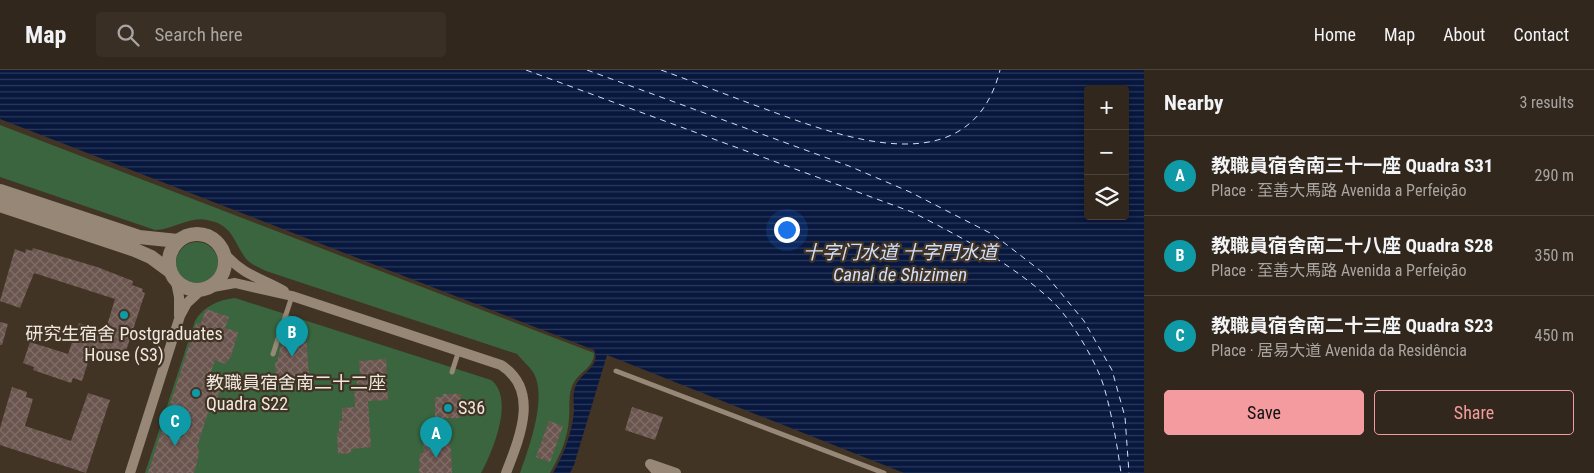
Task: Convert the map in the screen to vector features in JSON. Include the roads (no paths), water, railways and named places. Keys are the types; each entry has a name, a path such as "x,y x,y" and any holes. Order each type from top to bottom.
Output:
{"main road":[{"path":"0,191 139,237 178,241 193,234 201,234 216,240 225,254 224,272 206,289 189,290 151,257 0,205"},
{"path":"173,276 170,255 178,241"}],"street":[{"path":"225,254 245,273 269,282 292,296"},
{"path":"130,473 178,319 180,298 173,276"},
{"path":"178,319 187,303 206,289 235,283 292,296 501,365 509,370 521,386 525,397 524,416 506,473"},
{"path":"658,473 650,464 676,473"}],"lane":[{"path":"273,354 292,296"},
{"path":"452,372 459,350"},
{"path":"616,371 884,473"}],"water":[{"name":"十字门水道 十字門水道 Canal de Shizimen","path":"0,70 1144,70 1144,473 904,473 607,355 574,465 570,473 553,473 564,451 569,435 573,419 576,385 593,365 595,360 594,350 0,119"}],"place":[{"name":"研究生宿舍 Postgraduates House (S3)","path":"124,315"},
{"name":"教職員宿舍南二十八座 Quadra S28","path":"292,357"},
{"name":"教職員宿舍南二十二座 Quadra S22","path":"196,393"},
{"name":"S36","path":"448,408"},
{"name":"教職員宿舍南二十三座 Quadra S23","path":"175,446"},
{"name":"教職員宿舍南三十一座 Quadra S31","path":"436,458"}]}
